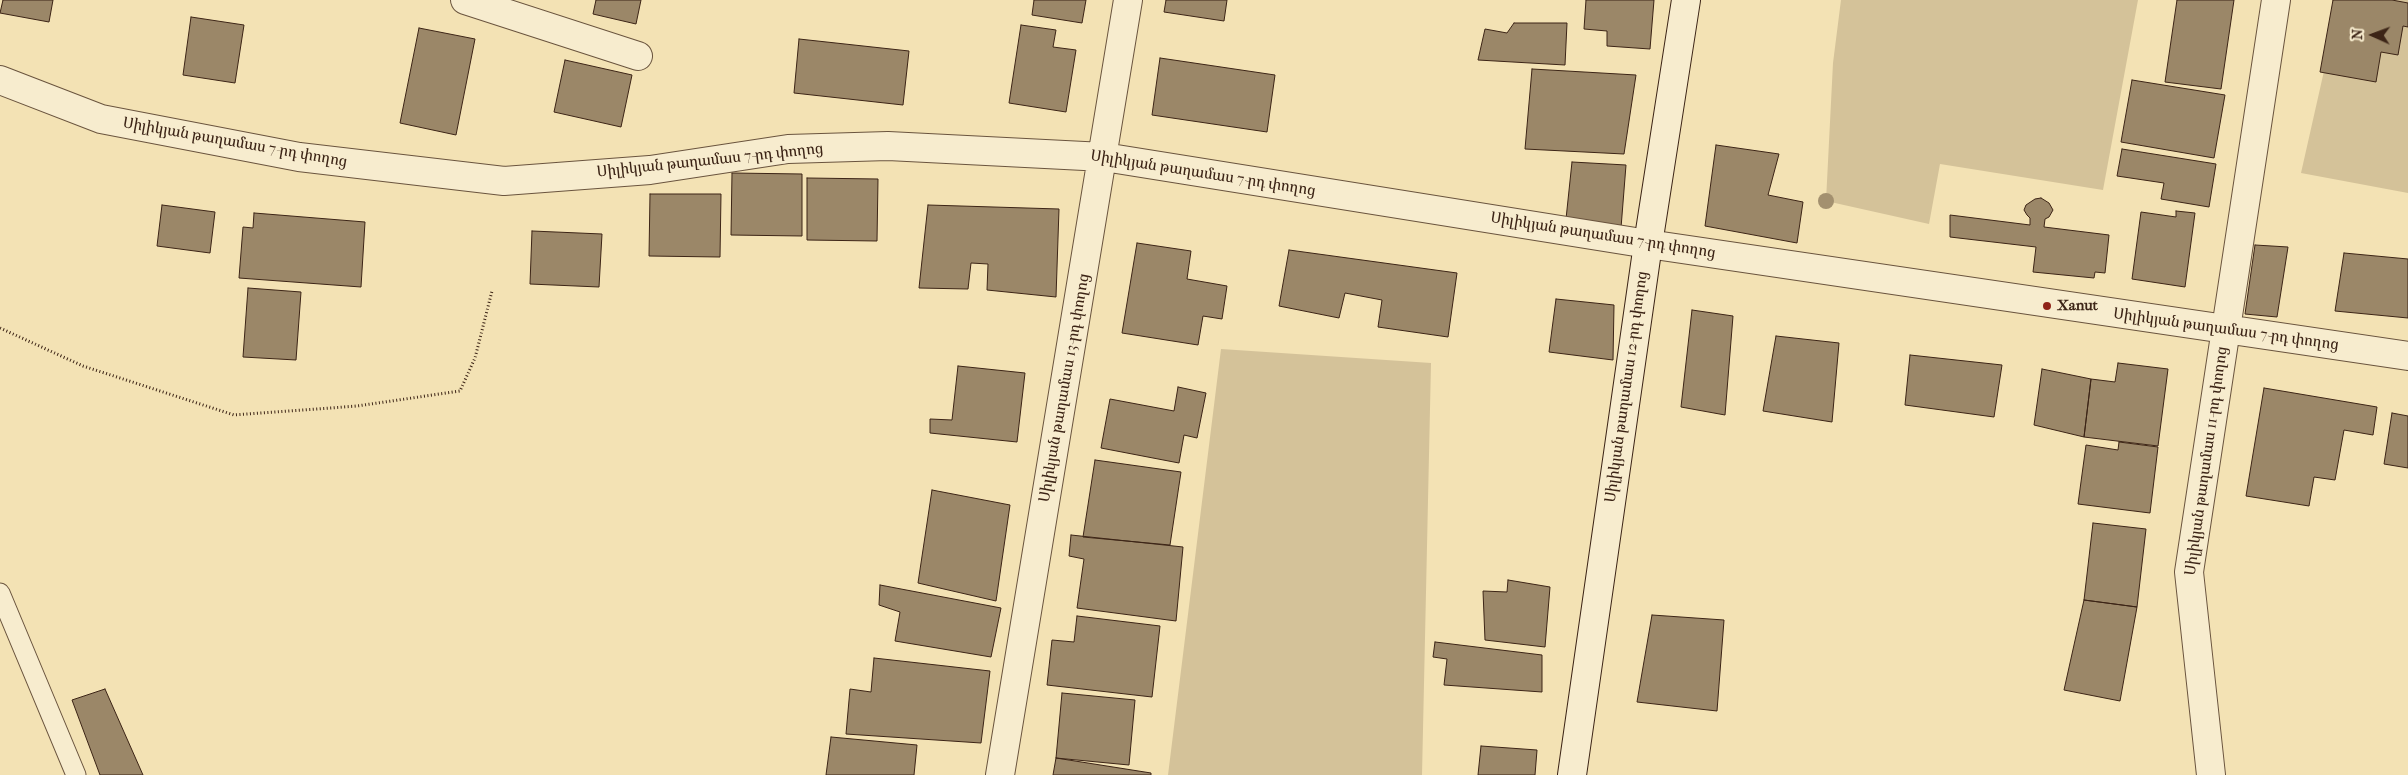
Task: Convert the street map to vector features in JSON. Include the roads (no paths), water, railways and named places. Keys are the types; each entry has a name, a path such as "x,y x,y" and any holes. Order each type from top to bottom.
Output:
{"street":[{"path":"465,0 638,56"},
{"name":"Սիլիկյան թաղամաս 13-րդ փողոց","path":"1000,775 1104,157 1128,0"},
{"name":"Սիլիկյան թաղամաս 12-րդ փողոց","path":"1572,775 1648,244 1686,0"},
{"name":"Սիլիկյան թաղամաս 11-րդ փողոց","path":"2211,775 2189,572 2276,0"},
{"name":"Սիլիկյան թաղամաս 7-րդ փողոց","path":"0,80 101,119 299,157 504,181 650,170 797,149 888,146 1104,157 1648,244 2226,331 2408,356"}],"lane":[{"path":"0,593 76,775"}],"place":[{"name":"Xanut","path":"2047,306"}]}
